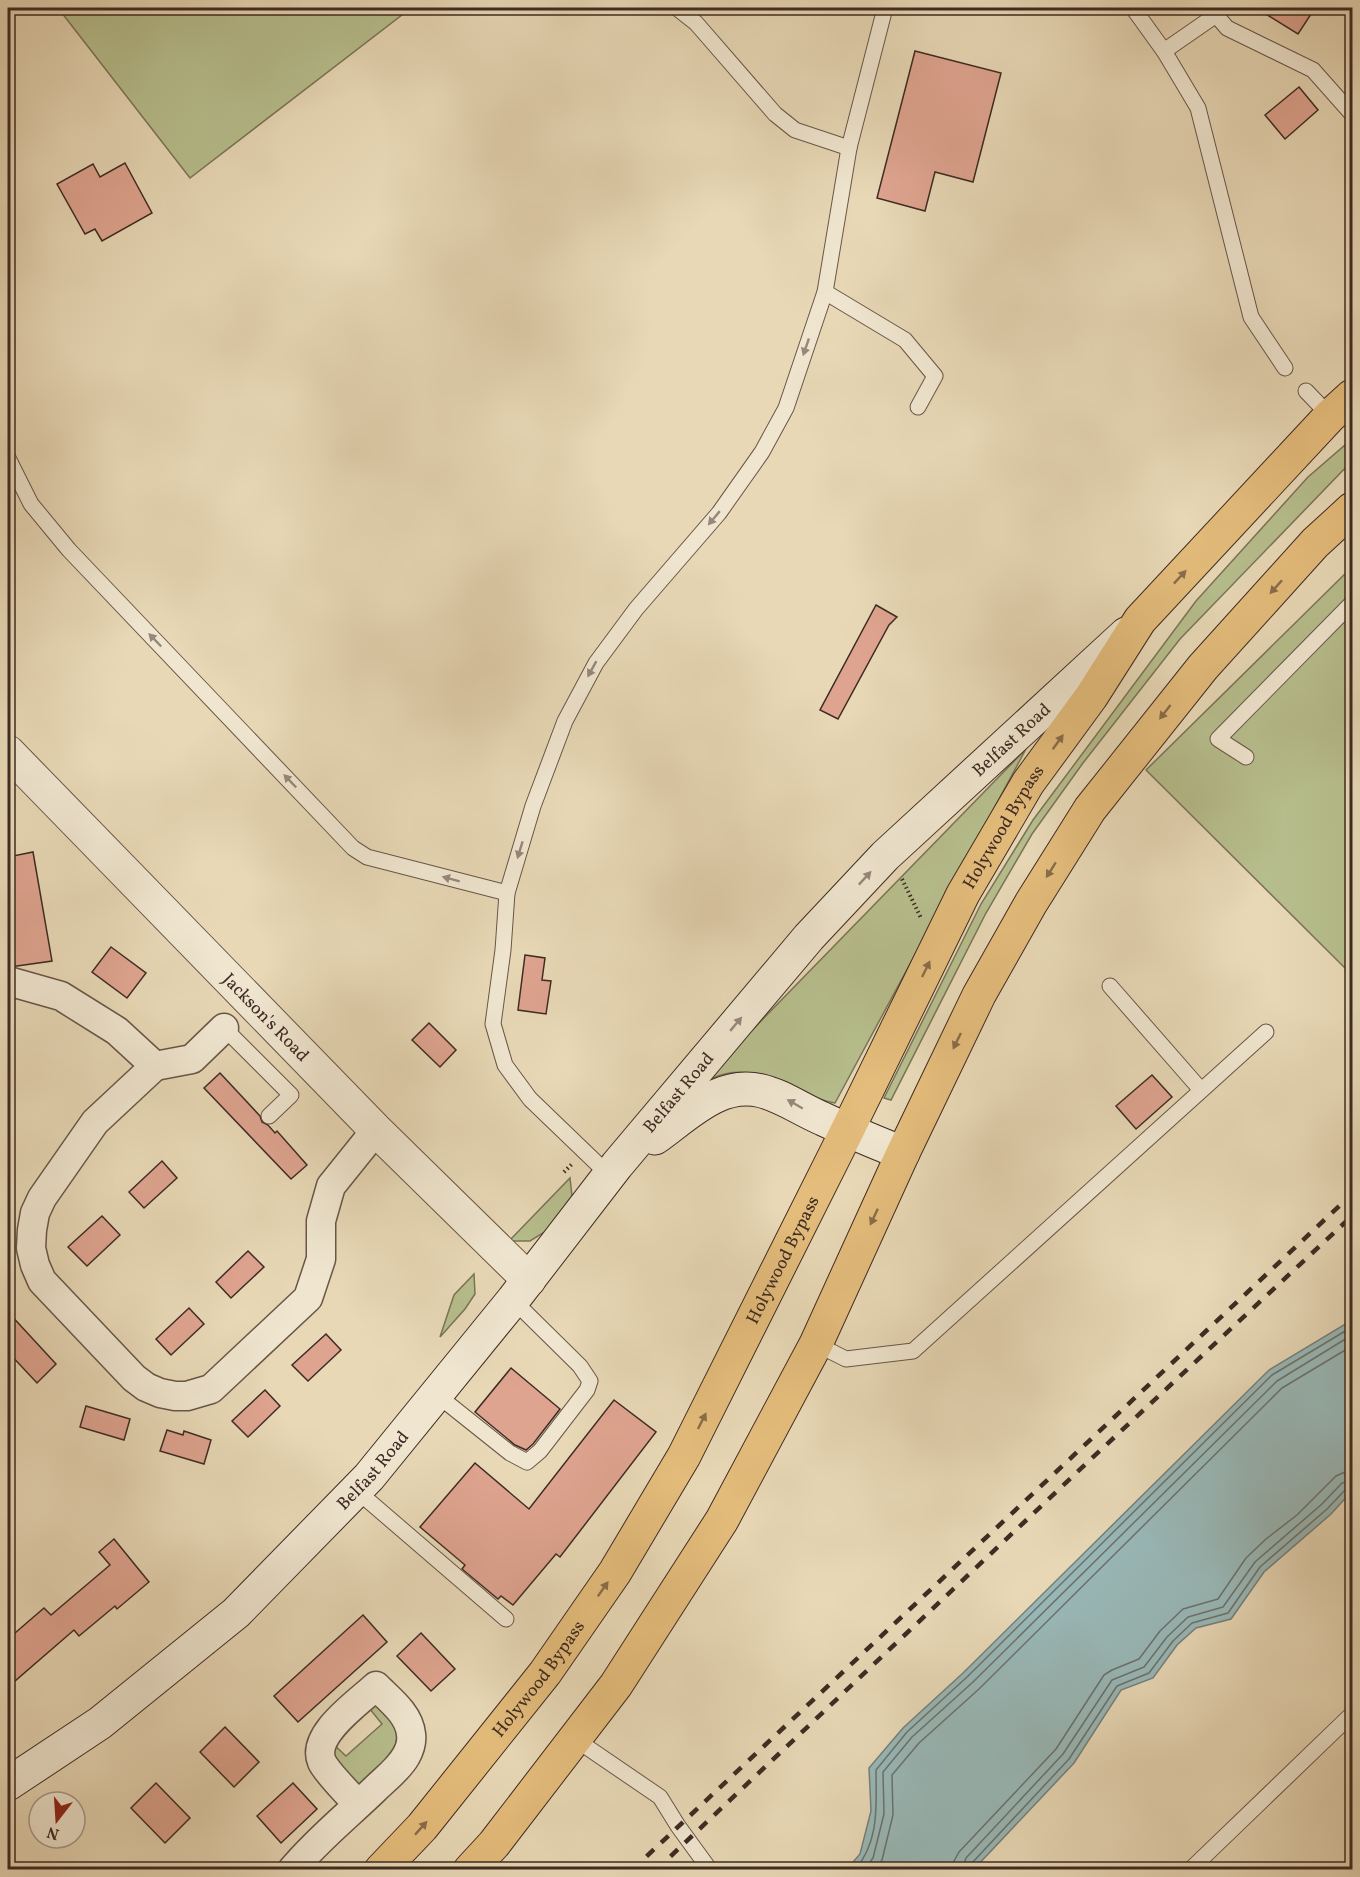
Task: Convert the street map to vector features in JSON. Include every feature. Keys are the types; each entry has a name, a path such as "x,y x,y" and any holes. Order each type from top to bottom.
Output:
{"highway":[{"name":"Belfast Road","path":"1140,620 1341,406"},
{"path":"470,1869 494,1844 616,1684 722,1520 816,1344 903,1153 979,995 1030,903 1090,809 1203,667 1315,543 1353,509"},
{"name":"Holywood Bypass","path":"381,1869 422,1827 545,1673 615,1572 684,1456 963,894 1028,783 1091,697 1140,620"}],"main road":[{"name":"Belfast Road","path":"8,1784 100,1723 236,1613 369,1477 521,1290 613,1170 809,937 885,856 1140,620"},
{"name":"Jackson's Road","path":"8,752 376,1130 521,1290"},
{"path":"613,1170 716,1096 744,1089 760,1090 777,1095 847,1131 903,1153"}],"street":[{"path":"8,981 62,996 117,1031 155,1066"},
{"path":"224,1028 192,1059 155,1066 95,1122 42,1198 35,1213 32,1248 35,1265 42,1281 134,1378 160,1393 187,1396 211,1389 308,1298 321,1259 321,1221 331,1186 376,1130"},
{"path":"292,1869 358,1805"}],"lane":[{"path":"677,8 696,23 775,114 795,130 849,148"},
{"path":"613,1170 530,1099 505,1065 493,1023 503,950 507,893 533,806 564,722 596,663 636,609 719,513 762,452 786,408 825,292 849,148 885,8"},
{"path":"1133,8 1164,51 1198,108 1251,317 1285,368"},
{"path":"1164,51 1216,15 1227,28 1313,70 1353,114"},
{"path":"825,292 905,340 935,376 918,407"},
{"path":"1306,391 1341,406"},
{"path":"8,458 31,504 69,550 353,848 367,857 507,893"},
{"path":"1246,757 1218,739 1353,603"},
{"path":"1110,986 1202,1090"},
{"path":"224,1028 291,1095 269,1116"},
{"path":"816,1344 846,1359 913,1351 1266,1032"},
{"path":"436,1394 510,1453 526,1462 540,1451 587,1390 590,1381 521,1290"},
{"path":"356,1490 506,1618"},
{"path":"1190,1869 1353,1714"},
{"path":"574,1738 660,1797 710,1869"}],"path":[{"path":"885,856 905,882 918,916 942,936"}],"green space":[{"path":"58,8 411,8 190,178"},
{"path":"1352,439 1352,461 1180,639 1083,763 1032,834 986,913 891,1100 884,1098 981,904 1033,820 1196,601 1308,477"},
{"path":"1352,567 1352,975 1146,770"},
{"path":"1026,749 835,1103 775,1080 745,1072 729,1073 713,1078 683,1101"},
{"path":"570,1178 572,1196 548,1230 530,1241 509,1241"},
{"path":"474,1274 475,1294 440,1337 454,1295"},
{"path":"373,1705 380,1705 399,1720 399,1741 369,1781 356,1785 330,1756 331,1742 346,1756 382,1724 369,1708"}],"water":[{"path":"1352,1320 1352,1491 1331,1514 1264,1572 1231,1619 1196,1628 1177,1645 1153,1678 1121,1690 1074,1763 974,1869 847,1869 860,1854 871,1811 869,1768 903,1728 963,1673 1269,1370"}],"building":[{"path":"1256,8 1315,8 1298,34"},
{"path":"915,51 1001,73 973,182 935,172 925,211 877,198"},
{"path":"1299,87 1318,110 1285,139 1265,115"},
{"path":"125,163 152,213 102,241 95,229 85,234 57,184 93,164 100,177"},
{"path":"876,605 897,617 889,625 838,719 820,710"},
{"path":"33,852 52,961 15,966 8,922 8,857"},
{"path":"111,947 146,973 127,998 92,972"},
{"path":"525,955 545,958 542,980 551,981 546,1014 518,1010"},
{"path":"429,1023 456,1050 440,1067 412,1040"},
{"path":"220,1073 260,1116 262,1122 275,1133 277,1131 307,1165 291,1179 204,1088"},
{"path":"1152,1075 1172,1097 1136,1129 1116,1106"},
{"path":"162,1161 177,1178 144,1208 129,1192"},
{"path":"102,1216 120,1235 87,1266 68,1247"},
{"path":"248,1251 264,1267 231,1298 216,1282"},
{"path":"189,1308 204,1324 171,1355 156,1339"},
{"path":"8,1312 56,1364 37,1383 8,1352"},
{"path":"326,1334 341,1350 308,1381 292,1365"},
{"path":"511,1368 560,1409 526,1450 515,1445 475,1412"},
{"path":"265,1390 280,1406 248,1437 232,1421"},
{"path":"614,1400 656,1432 560,1557 556,1554 513,1605 501,1596 498,1599 462,1569 465,1565 420,1527 475,1463 529,1509"},
{"path":"86,1406 130,1419 124,1440 80,1427"},
{"path":"167,1430 183,1435 184,1431 211,1440 204,1464 160,1451"},
{"path":"114,1539 149,1582 117,1609 115,1606 79,1636 74,1630 8,1687 8,1639 44,1608 51,1615 110,1565 99,1552"},
{"path":"363,1615 387,1642 298,1722 274,1696"},
{"path":"421,1633 455,1669 431,1691 397,1656"},
{"path":"225,1727 259,1762 234,1787 200,1752"},
{"path":"156,1783 190,1818 165,1843 131,1808"},
{"path":"293,1783 317,1809 281,1843 257,1816"}],"railway":[{"path":"632,1870 1352,1194"},
{"path":"656,1870 1352,1216"}]}
